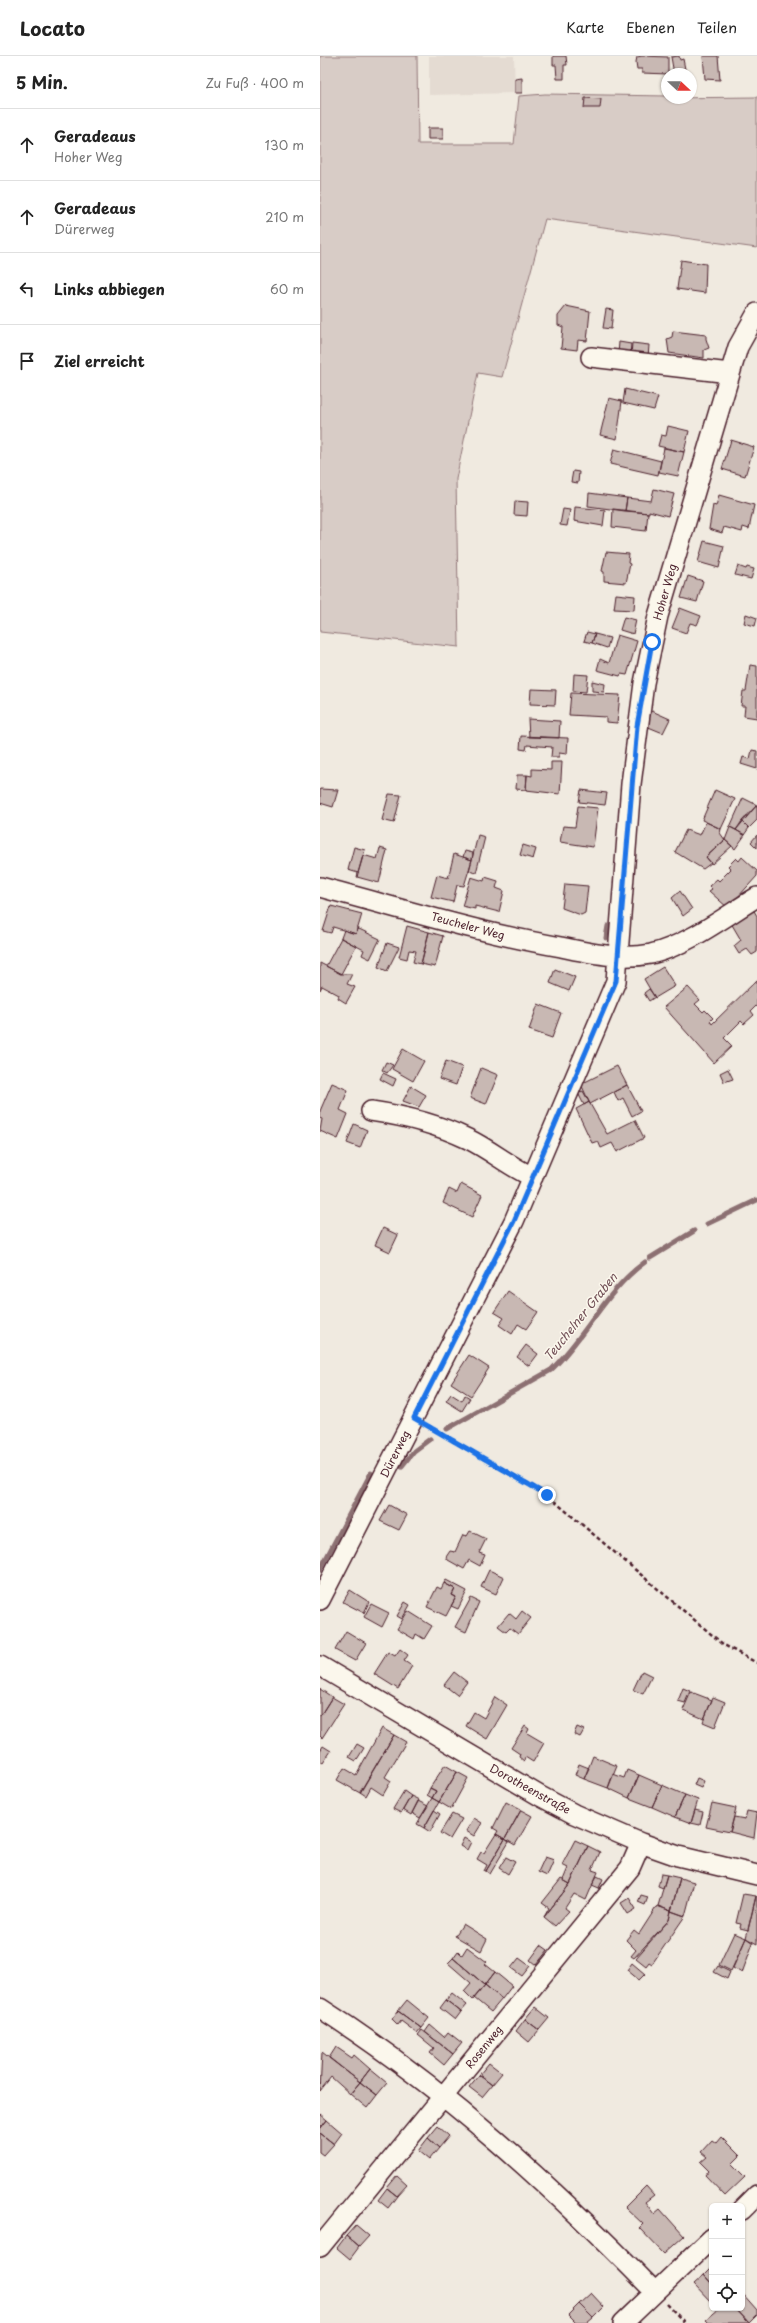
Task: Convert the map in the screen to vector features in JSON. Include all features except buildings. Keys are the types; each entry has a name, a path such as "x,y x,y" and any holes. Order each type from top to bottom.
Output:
{"street":[{"name":"Hoher Weg","path":"618,956 631,784 644,683 658,616 738,347 757,313"},
{"path":"590,357 730,373"},
{"name":"Teucheler Weg","path":"320,887 514,938 618,956 642,955 664,949 695,934 757,897"},
{"name":"Dürerweg","path":"320,1600 498,1254 533,1177 576,1070 616,981 618,956"},
{"path":"371,1111 410,1118 435,1125 468,1139 517,1170 533,1177"},
{"name":"Dorotheenstraße","path":"320,1666 540,1796 574,1814 678,1856 757,1875"},
{"name":"Rosenweg","path":"320,2247 630,1868 641,1842"},
{"path":"320,2008 389,2056 443,2098 548,2187 656,2292"},
{"path":"745,2207 757,2195"},
{"path":"623,2323 711,2239"}],"path":[{"path":"414,1418 547,1495 724,1645 757,1663"},
{"path":"656,2292 685,2323"}],"shaded area":[{"path":"320,56 417,56 418,144 514,144 519,96 545,94 661,96 661,104 697,104 697,98 757,97 757,248 545,219 502,377 478,373 456,479 459,647 320,632"},
{"path":"429,56 514,56 515,93 429,95"}],"waterway":[{"path":"606,938 608,926"},
{"name":"Teuchelner Graben","path":"707,1224 757,1200"},
{"name":"Teuchelner Graben","path":"650,1258 694,1231"},
{"name":"Teuchelner Graben","path":"447,1429 551,1370 575,1343 618,1286 645,1262"},
{"name":"Teuchelner Graben","path":"402,1466 414,1451 430,1439"},
{"name":"Teuchelner Graben","path":"320,1570 371,1473"}],"route":[{"path":"547,1495 414,1418 514,1221 576,1070 616,981 619,927 621,919 637,726 652,642"}]}
